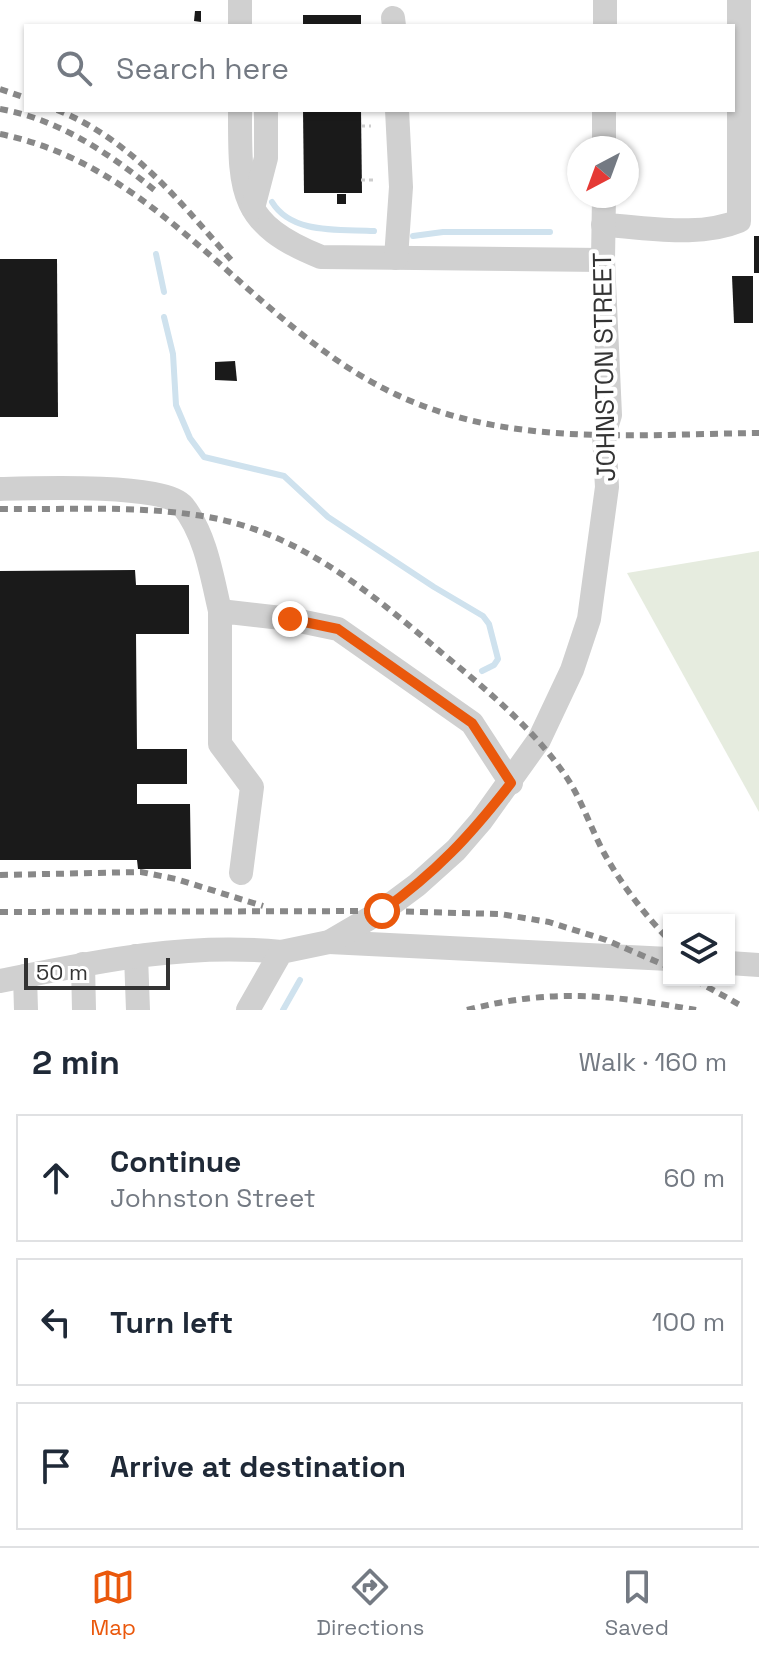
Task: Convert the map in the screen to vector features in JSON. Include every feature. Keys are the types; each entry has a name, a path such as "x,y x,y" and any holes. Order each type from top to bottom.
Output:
{"street":[{"path":"605,0 605,24"},
{"path":"603,225 686,230 721,228 739,221 736,45 739,0"},
{"path":"240,112 240,174 253,208 268,230 293,246 321,257 603,260"},
{"path":"253,208 266,158 266,112"},
{"path":"396,258 401,187 397,112"},
{"path":"604,112 604,136"},
{"name":"JOHNSTON STREET","path":"0,981 136,956 245,948 281,952 329,942 382,911 417,885 456,850 511,783 539,740 572,670 589,619 607,487 604,434 610,415 604,208"},
{"path":"0,489 124,490 160,494 184,507 200,537 220,611 220,744 252,787 241,873"},
{"path":"220,611 290,619 338,629 472,723 511,783"},
{"path":"329,942 663,959"},
{"path":"248,1010 281,952"},
{"path":"136,956 138,1010"},
{"path":"735,963 759,965"},
{"path":"83,964 84,1010"},
{"path":"25,976 26,1010"}],"path":[{"path":"361,126 371,126"},
{"path":"361,180 374,180"}],"shaded area":[{"path":"759,551 759,812 627,573"}],"building":[{"path":"195,11 201,11 201,22 194,21"},
{"path":"303,15 361,15 361,24 303,24"},
{"path":"303,112 361,112 362,193 304,193"},
{"path":"337,194 346,194 346,204 337,204"},
{"path":"754,236 759,236 759,273 754,273"},
{"path":"0,259 57,259 58,417 0,417"},
{"path":"732,276 753,276 753,323 734,323"},
{"path":"235,361 237,381 215,380 215,362"},
{"path":"135,570 136,585 189,585 189,634 136,634 137,749 187,749 187,784 137,784 137,804 190,804 191,869 138,869 137,860 0,860 0,571"}],"waterway":[{"path":"272,202 281,213 304,225 332,230 374,231"},
{"path":"413,236 443,232 550,232"},
{"path":"156,254 164,292"},
{"path":"164,317 173,354 176,405 190,438 204,457 284,476 328,517 483,616 489,624 498,659 482,671"},
{"path":"283,1010 300,980"}],"railway":[{"path":"0,89 24,97"},
{"path":"0,109 43,121 84,140 158,193"},
{"path":"62,112 84,122 131,155 174,195 232,261"},
{"path":"0,134 58,152 111,179 159,213 343,365 395,394 438,411 483,423 574,434 759,433"},
{"path":"0,509 140,510 196,515 254,529 313,556 393,612 476,681 537,739 569,782 618,876 663,933"},
{"path":"0,875 141,872 176,879 263,906"},
{"path":"0,912 382,911 500,914 549,922 606,940 663,964"},
{"path":"706,986 740,1005"},
{"path":"467,1010 554,996 609,998 696,1010"}],"route":[{"path":"290,619 338,629 472,723 511,783 456,850 382,911"}]}
